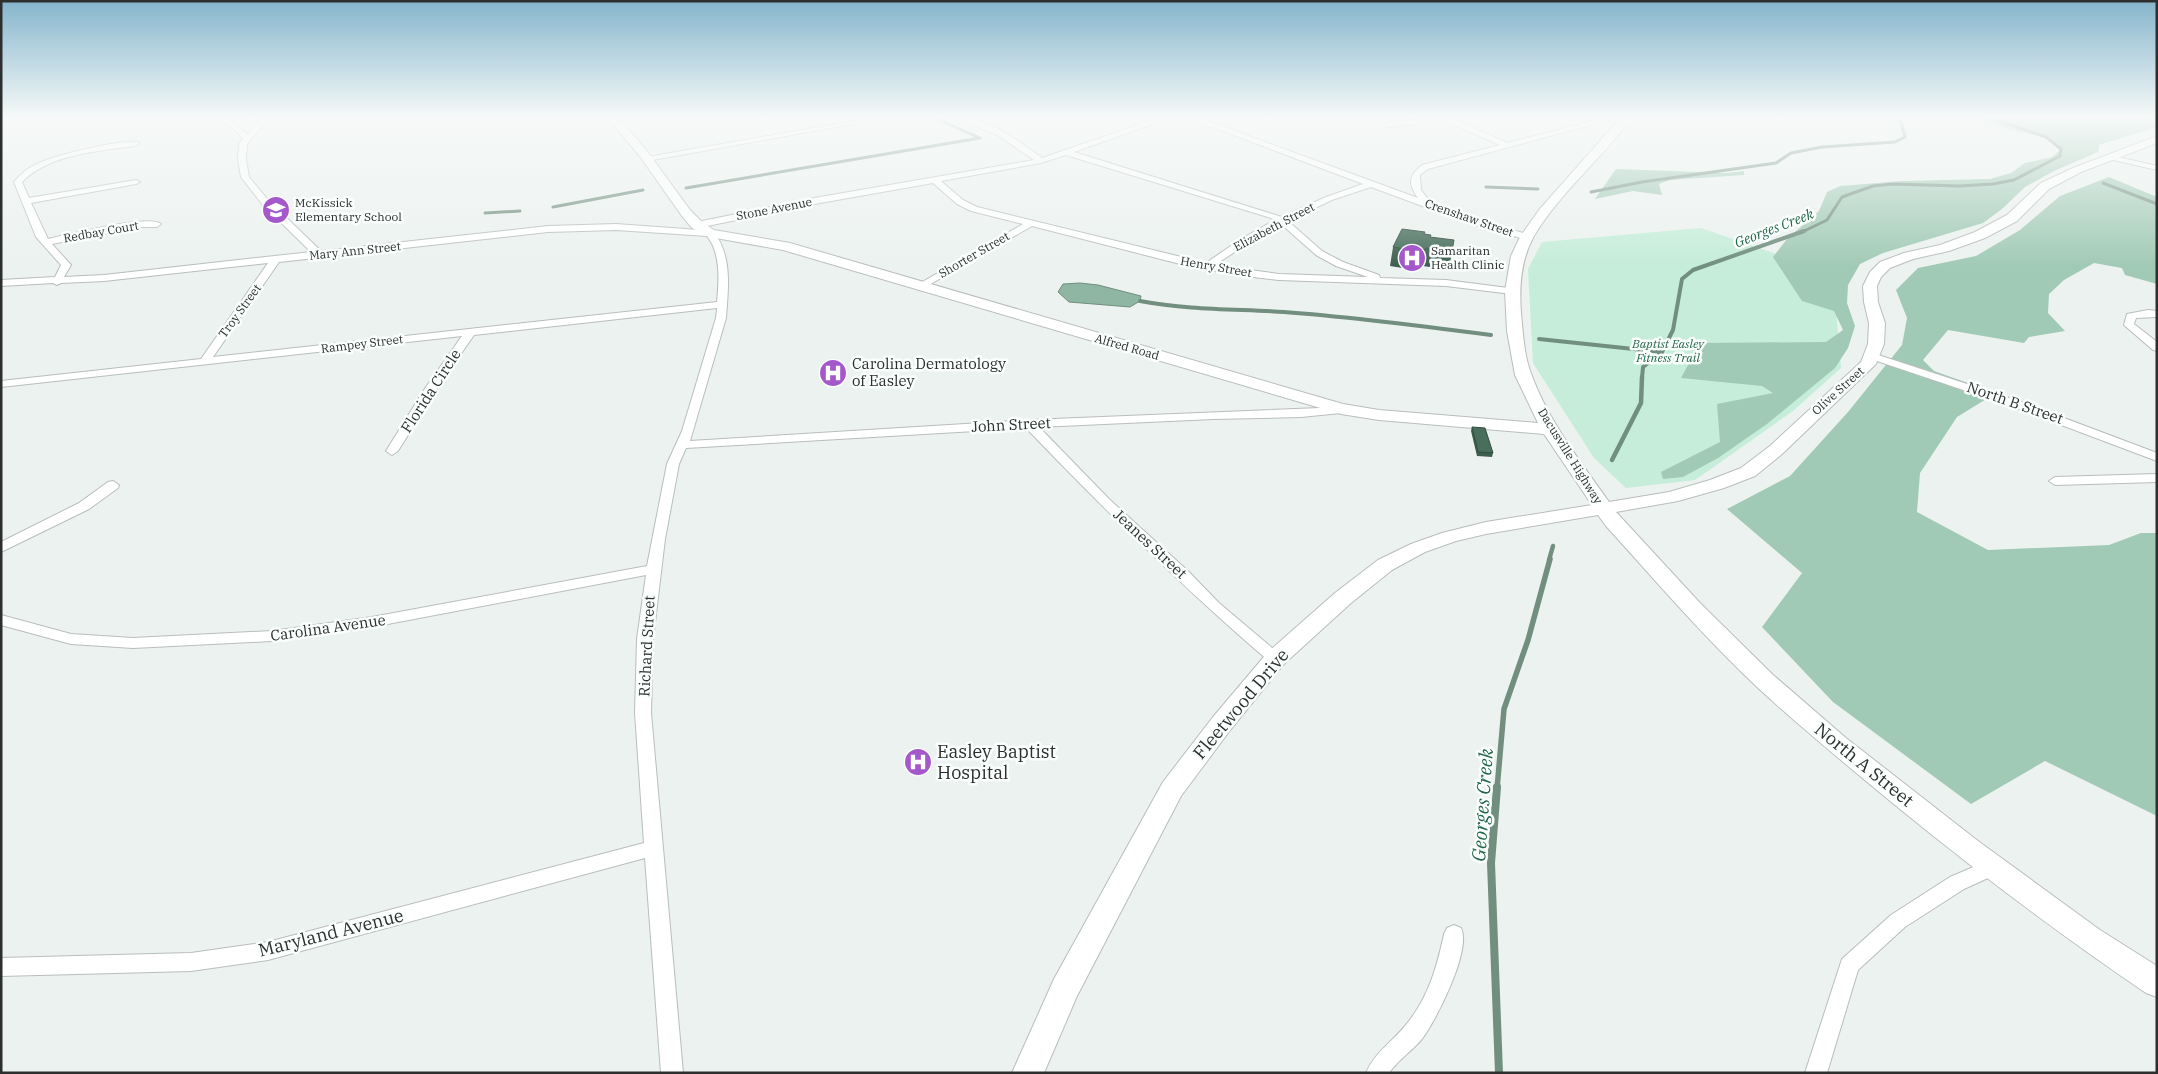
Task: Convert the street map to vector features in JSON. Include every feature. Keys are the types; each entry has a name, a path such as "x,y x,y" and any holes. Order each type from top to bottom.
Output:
{"street":[{"path":"43,166 23,174 18,182 41,237 66,265 56,282"},
{"path":"243,166 245,177 265,202 319,255"},
{"path":"652,166 686,213 703,229"},
{"name":"Stone Avenue","path":"703,229 935,180 1012,166"},
{"path":"1111,166 1284,221 1318,252 1337,262 1387,281"},
{"name":"Crenshaw Street","path":"1323,166 1474,222 1527,237"},
{"path":"1427,204 1418,195 1414,183 1416,174 1428,166"},
{"name":"Dacusville Highway","path":"1584,166 1543,212 1527,237 1518,256 1512,291 1514,331 1523,375 1550,429 1604,509"},
{"name":"Olive Street","path":"1604,509 1671,497 1717,484 1748,472 1776,450 1868,364 1876,344 1877,323 1871,302 1870,286 1876,274 1885,265 1909,256 1944,248 1980,235 2012,218 2045,186 2091,166"},
{"name":"Henry Street","path":"935,180 966,205 1029,224 1207,267 1279,277 1446,283 1512,291"},
{"path":"26,201 114,184 136,182"},
{"name":"Elizabeth Street","path":"1207,267 1246,240 1335,195 1372,184"},
{"name":"Redbay Court","path":"46,242 137,224 157,224"},
{"name":"Shorter Street","path":"920,287 1029,224"},
{"name":"Mary Ann Street","path":"1,282 56,282 275,260 548,229 616,227 703,229"},
{"name":"Alfred Road","path":"703,229 785,246 1341,409 1379,415 1550,429"},
{"name":"Richard Street","path":"672,1073 643,713 644,639 653,569 673,464 688,431 721,318 724,277 720,254 717,242 703,229"},
{"name":"Troy Street","path":"204,362 275,260"},
{"name":"Rampey Street","path":"1,384 723,304"},
{"path":"2157,314 2148,313 2131,316 2129,325 2157,348"},
{"name":"Florida Circle","path":"392,452 430,390 471,331"},
{"name":"North B Street","path":"1872,356 2004,398 2157,457"},
{"name":"John Street","path":"682,445 1029,424 1213,415 1301,413 1341,409"},
{"name":"Jeanes Street","path":"1029,424 1105,503 1183,574 1214,606 1276,658"},
{"path":"2055,481 2157,478"},
{"path":"1,548 84,506 113,485"},
{"name":"Fleetwood Drive","path":"1028,1073 1065,989 1172,789 1222,723 1276,658 1343,598 1384,565 1418,548 1486,528 1604,509"},
{"name":"North A Street","path":"1604,509 1613,522 1692,608 1764,680 1836,744 1992,866 2090,938 2157,983"},
{"name":"Carolina Avenue","path":"1,620 71,639 133,643 272,636 372,622 653,569"},
{"name":"Maryland Avenue","path":"1,968 191,962 268,951 653,848"},
{"path":"1816,1073 1849,965 1898,921 1957,883 1992,866"},
{"path":"1377,1073 1413,1033 1437,997 1454,934"}],"green space":[{"name":"Baptist Easley Fitness Trail","path":"1701,228 1788,258 1835,300 1841,368 1793,411 1695,480 1626,488 1594,458 1533,363 1528,269 1542,242"}],"shaded area":[{"path":"2021,166 2065,166 2025,187 2002,209 1983,223 1883,253 1860,264 1848,285 1847,303 1855,326 1848,348 1835,368 1767,424 1718,458 1683,477 1663,479 1661,472 1720,442 1717,404 1773,393 1762,386 1681,378 1700,343 1826,342 1843,330 1834,311 1802,301 1773,257 1787,239 1819,211 1827,192 1840,186 1902,181 1990,179 2011,173"},
{"path":"1616,169 1726,173 1744,171 1744,175 1670,180 1659,184 1662,195 1633,191 1595,199"},
{"path":"2109,177 2157,197 2157,284 2125,275 2122,268 2094,263 2064,280 2049,294 2048,313 2065,331 2029,337 2024,343 1948,330 1923,360 1934,371 1996,393 1957,417 1920,473 1917,512 1988,550 2109,545 2141,533 2157,533 2157,816 2045,761 1971,804 1833,702 1762,627 1802,573 1727,509 1790,476 1848,412 1902,345 1907,318 1896,290 1918,268 1976,256 2020,230 2060,196"},
{"path":"1063,284 1098,285 1141,296 1140,301 1130,307 1069,302 1058,292"}],"building":[{"path":"1402,229 1425,232 1424,234 1431,235 1430,237 1454,240 1452,251 1426,248 1425,250 1419,249 1418,251 1393,247"},
{"path":"1472,427 1485,428 1493,453 1478,452"}],"waterway":[{"path":"686,188 815,166"},
{"path":"1591,192 1642,182 1754,166"},
{"name":"Georges Creek","path":"1800,233 1827,220 1842,197 1873,186 1893,184 1959,186 1993,184 2014,180 2041,166"},
{"path":"2103,183 2157,204"},
{"path":"1486,187 1538,189"},
{"path":"553,207 643,190"},
{"path":"485,213 520,211"},
{"name":"Georges Creek","path":"1662,352 1673,330 1682,279 1693,270 1804,231"},
{"path":"1140,301 1194,308 1336,316 1491,335"},
{"path":"1539,339 1662,352"},
{"name":"Georges Creek","path":"1642,378 1643,367 1662,352"},
{"name":"Georges Creek","path":"1612,460 1641,403 1642,377"},
{"name":"Georges Creek","path":"1549,560 1553,546"},
{"name":"Georges Creek","path":"1497,789 1504,709 1528,640 1550,559"},
{"name":"Georges Creek","path":"1497,787 1491,863 1499,1073"}],"place":[{"name":"McKissick Elementary School","path":"276,210"},
{"name":"Samaritan Health Clinic","path":"1412,258"},
{"name":"Carolina Dermatology of Easley","path":"833,373"},
{"name":"Easley Baptist Hospital","path":"918,762"}]}
